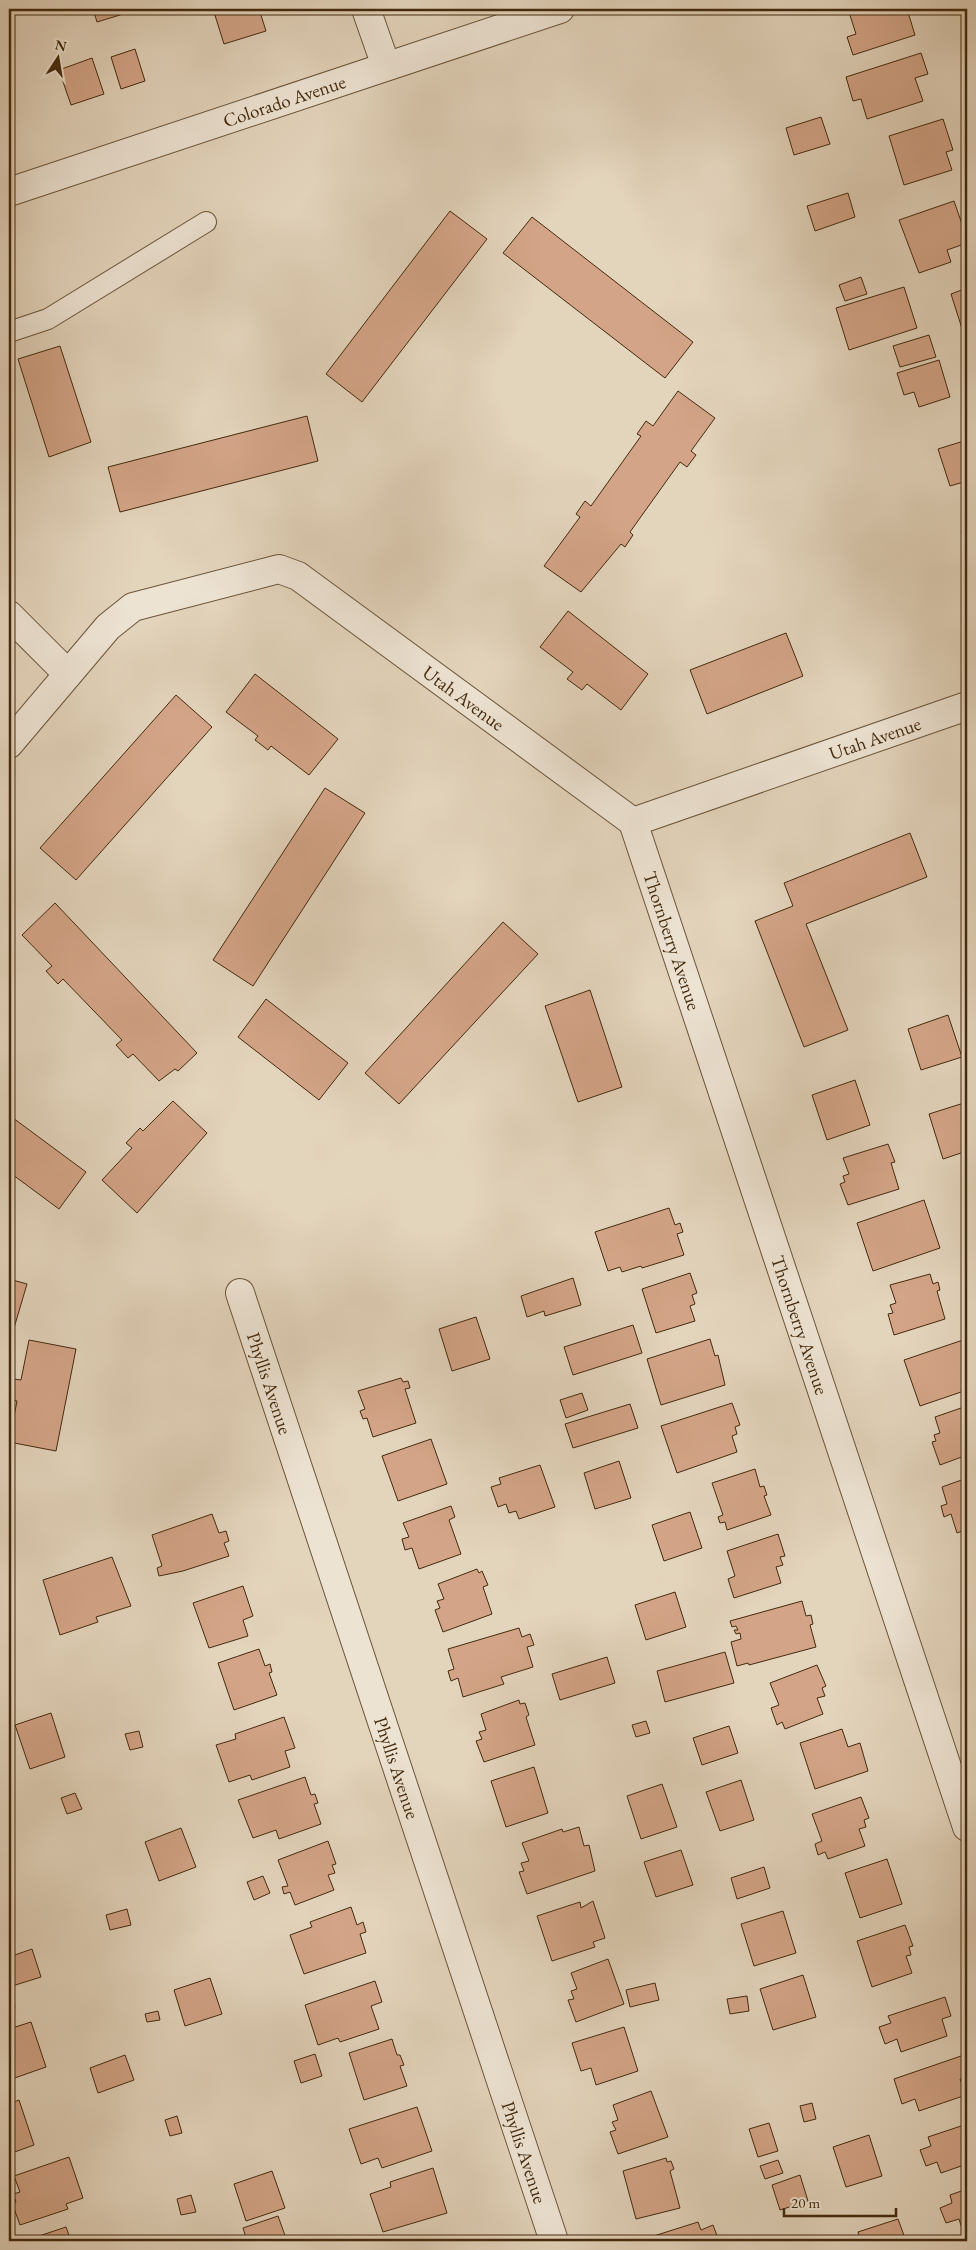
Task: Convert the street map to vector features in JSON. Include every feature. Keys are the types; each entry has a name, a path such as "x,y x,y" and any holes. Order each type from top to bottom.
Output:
{"street":[{"path":"366,9 386,66"},
{"name":"Colorado Avenue","path":"9,192 560,9"},
{"name":"Utah Avenue","path":"9,744 108,627 133,607 279,569 298,576 633,822 967,706"},
{"path":"9,616 68,674"},
{"name":"Thornberry Avenue","path":"633,822 967,1827"},
{"name":"Phyllis Avenue","path":"240,1294 554,2241"}],"lane":[{"path":"9,332 48,319 206,222"}],"building":[{"path":"93,9 132,9 133,11 97,22"},
{"path":"213,9 266,9 260,12 266,31 224,44"},
{"path":"848,9 907,9 915,35 853,55 847,37 856,34"},
{"path":"135,49 145,81 121,89 111,57"},
{"path":"921,53 928,74 915,78 923,101 867,119 861,99 853,101 846,77"},
{"path":"92,58 104,94 71,105 59,70"},
{"path":"821,117 830,144 794,155 786,128"},
{"path":"943,119 953,150 946,152 952,170 904,185 889,136"},
{"path":"848,193 855,217 815,231 807,206"},
{"path":"954,201 962,224 967,222 967,235 965,236 967,243 947,250 951,262 919,273 899,220"},
{"path":"450,211 487,239 362,402 326,374"},
{"path":"532,217 693,342 665,378 503,253"},
{"path":"861,277 867,294 845,301 839,285"},
{"path":"904,287 917,328 849,350 836,308"},
{"path":"967,288 967,337 965,338 951,294"},
{"path":"929,335 936,357 900,367 893,346"},
{"path":"60,346 91,442 49,457 18,359"},
{"path":"939,360 950,397 919,407 914,392 904,395 897,373"},
{"path":"678,391 715,418 691,451 696,455 687,467 680,462 630,532 633,535 625,547 621,544 581,592 544,566 580,517 576,514 585,501 591,506 641,436 637,434 646,421 653,426"},
{"path":"307,416 318,461 120,512 108,467"},
{"path":"967,440 967,481 950,486 938,449"},
{"path":"967,530 967,550 961,532"},
{"path":"568,611 648,674 621,710 587,684 582,690 567,679 573,672 540,647"},
{"path":"786,633 803,676 707,714 690,670"},
{"path":"255,674 338,739 309,775 271,746 268,750 255,740 258,736 226,712"},
{"path":"176,695 212,727 76,880 40,848"},
{"path":"325,788 365,813 253,986 213,960"},
{"path":"910,833 927,877 806,924 848,1030 804,1047 755,921 793,906 784,883"},
{"path":"55,903 197,1053 178,1071 175,1069 159,1081 133,1054 128,1058 116,1045 122,1040 63,979 58,984 46,971 52,966 22,935"},
{"path":"503,922 538,954 399,1104 365,1073"},
{"path":"590,990 622,1087 578,1102 545,1006"},
{"path":"266,999 348,1063 319,1100 238,1037"},
{"path":"948,1015 962,1057 921,1070 908,1029"},
{"path":"855,1080 870,1125 827,1140 812,1095"},
{"path":"173,1101 207,1133 137,1213 102,1180 132,1148 126,1143 140,1128 143,1131"},
{"path":"967,1102 967,1151 943,1159 929,1114"},
{"path":"9,1115 86,1172 59,1209 9,1172"},
{"path":"888,1144 895,1162 891,1163 899,1189 848,1205 840,1184 845,1182 843,1176 849,1174 843,1158"},
{"path":"924,1200 940,1248 873,1271 857,1223"},
{"path":"669,1208 675,1225 680,1223 683,1232 677,1234 684,1255 642,1268 641,1266 622,1272 620,1267 608,1271 595,1232"},
{"path":"690,1273 697,1293 692,1295 695,1304 690,1306 695,1321 656,1333 642,1289"},
{"path":"930,1274 933,1284 938,1282 940,1290 937,1291 945,1319 894,1335 888,1314 893,1313 890,1305 896,1303 890,1285"},
{"path":"573,1278 581,1305 545,1316 544,1311 527,1317 521,1296"},
{"path":"9,1279 27,1284 14,1328 9,1326"},
{"path":"476,1317 490,1359 452,1371 439,1329"},
{"path":"633,1325 642,1353 573,1375 564,1347"},
{"path":"710,1339 715,1356 718,1355 725,1385 661,1405 647,1359"},
{"path":"29,1340 76,1349 56,1451 9,1442 17,1401 10,1399 14,1379 21,1380"},
{"path":"963,1340 967,1352 967,1390 920,1406 904,1360"},
{"path":"401,1378 403,1382 408,1381 410,1388 405,1389 416,1423 373,1437 367,1418 363,1419 360,1411 365,1409 358,1391"},
{"path":"582,1393 588,1410 566,1418 560,1400"},
{"path":"732,1403 740,1425 735,1427 737,1434 732,1436 737,1452 677,1473 661,1426"},
{"path":"630,1404 638,1428 573,1448 565,1424"},
{"path":"967,1406 967,1455 940,1465 932,1442 936,1441 934,1435 940,1433 935,1417"},
{"path":"431,1439 447,1484 398,1501 382,1456"},
{"path":"619,1461 631,1498 595,1509 584,1473"},
{"path":"540,1465 555,1507 519,1519 516,1511 509,1513 506,1504 498,1507 491,1487 501,1484 499,1478"},
{"path":"755,1469 760,1487 764,1486 767,1495 764,1496 771,1515 727,1530 725,1522 720,1523 718,1517 723,1515 712,1483"},
{"path":"967,1478 967,1529 957,1533 951,1514 944,1517 941,1506 947,1504 942,1487"},
{"path":"451,1506 455,1517 449,1520 461,1554 419,1569 412,1548 405,1550 402,1539 409,1537 403,1523"},
{"path":"690,1512 702,1548 664,1561 652,1525"},
{"path":"212,1514 219,1533 226,1531 229,1541 224,1543 229,1556 183,1571 159,1576 157,1568 162,1566 152,1535"},
{"path":"778,1534 785,1556 780,1557 783,1565 776,1567 781,1583 734,1598 728,1579 735,1576 727,1551"},
{"path":"112,1557 131,1606 96,1617 98,1622 60,1635 43,1580"},
{"path":"477,1569 479,1573 482,1571 488,1585 483,1587 492,1614 443,1632 435,1610 440,1608 437,1601 444,1599 438,1584"},
{"path":"243,1586 253,1616 243,1620 248,1636 209,1648 193,1603"},
{"path":"675,1592 686,1627 646,1640 635,1605"},
{"path":"802,1601 806,1616 811,1615 813,1624 810,1625 816,1647 749,1665 748,1663 737,1666 731,1642 741,1639 740,1633 736,1634 734,1630 738,1630 736,1626 732,1627 730,1621"},
{"path":"519,1628 522,1637 530,1634 534,1645 527,1647 533,1667 501,1677 504,1684 463,1697 458,1678 451,1681 448,1671 454,1669 448,1649"},
{"path":"259,1649 265,1666 270,1664 272,1672 269,1673 277,1695 234,1710 218,1663"},
{"path":"725,1652 734,1683 665,1702 657,1671"},
{"path":"607,1657 615,1683 560,1700 552,1674"},
{"path":"817,1665 826,1686 822,1688 825,1696 817,1698 823,1714 785,1729 782,1722 777,1725 771,1708 779,1705 770,1683"},
{"path":"519,1700 520,1704 525,1703 529,1715 526,1717 535,1745 484,1762 476,1741 482,1739 479,1732 486,1730 481,1714"},
{"path":"51,1713 65,1757 30,1769 15,1725"},
{"path":"284,1717 295,1748 285,1751 290,1767 252,1780 250,1775 229,1782 216,1745 236,1739 235,1734"},
{"path":"646,1721 650,1733 636,1737 632,1725"},
{"path":"729,1726 738,1753 702,1765 693,1738"},
{"path":"842,1729 848,1747 860,1743 868,1771 815,1789 800,1743"},
{"path":"139,1731 143,1747 130,1750 125,1734"},
{"path":"534,1767 548,1813 506,1827 491,1781"},
{"path":"305,1777 311,1795 315,1794 318,1803 314,1804 321,1824 279,1839 276,1830 253,1838 238,1800"},
{"path":"741,1780 754,1820 720,1831 706,1792"},
{"path":"662,1784 677,1827 641,1839 627,1796"},
{"path":"75,1793 82,1809 67,1814 61,1798"},
{"path":"861,1797 869,1818 864,1820 866,1827 859,1829 865,1846 828,1859 825,1852 818,1855 815,1844 822,1841 812,1814"},
{"path":"579,1827 584,1846 589,1845 595,1871 527,1894 519,1872 524,1871 521,1863 529,1861 522,1843 562,1829 563,1832"},
{"path":"181,1828 196,1867 159,1881 145,1842"},
{"path":"328,1841 336,1864 332,1865 335,1873 328,1875 334,1890 295,1905 290,1892 284,1894 282,1887 288,1886 278,1860"},
{"path":"681,1850 693,1885 656,1897 644,1862"},
{"path":"887,1859 902,1904 860,1918 845,1873"},
{"path":"764,1867 770,1888 737,1899 731,1878"},
{"path":"263,1876 270,1893 254,1900 247,1882"},
{"path":"593,1901 605,1938 593,1942 595,1947 552,1961 537,1916 580,1902 581,1908"},
{"path":"351,1907 357,1925 363,1922 366,1932 360,1934 366,1953 304,1974 290,1935 312,1927 310,1922"},
{"path":"127,1909 131,1925 110,1930 106,1915"},
{"path":"783,1911 796,1953 754,1966 741,1924"},
{"path":"905,1925 913,1946 909,1947 911,1955 906,1956 912,1973 872,1987 857,1941"},
{"path":"32,1949 41,1977 9,1987 9,1957"},
{"path":"608,1959 624,2004 576,2022 568,2000 574,1999 571,1991 577,1989 571,1973"},
{"path":"803,1975 816,2017 773,2030 760,1989"},
{"path":"210,1978 222,2014 185,2026 174,1990"},
{"path":"375,1981 382,2002 371,2006 379,2029 340,2042 338,2038 318,2045 305,2005"},
{"path":"655,1983 659,2000 630,2007 626,1990"},
{"path":"9,1987 15,2007 9,2009"},
{"path":"747,1996 749,2011 730,2014 727,1999"},
{"path":"945,1997 951,2016 942,2019 947,2036 901,2052 897,2039 885,2044 879,2027 891,2023 888,2016"},
{"path":"158,2011 160,2020 147,2022 145,2014"},
{"path":"31,2022 46,2067 9,2080 9,2029"},
{"path":"624,2027 638,2071 596,2085 591,2068 581,2071 572,2043"},
{"path":"392,2039 397,2055 400,2055 404,2065 400,2066 407,2086 364,2100 349,2053"},
{"path":"315,2054 322,2076 301,2083 294,2061"},
{"path":"125,2055 134,2080 98,2093 90,2068"},
{"path":"964,2055 967,2077 960,2079 966,2095 919,2111 915,2099 902,2104 894,2079"},
{"path":"651,2091 668,2137 618,2154 610,2132 616,2130 612,2122 618,2120 613,2105"},
{"path":"19,2100 34,2145 9,2154 9,2104"},
{"path":"812,2103 816,2119 804,2122 800,2106"},
{"path":"417,2107 432,2151 382,2168 378,2158 361,2164 349,2129"},
{"path":"177,2116 182,2133 170,2136 165,2120"},
{"path":"769,2123 778,2151 758,2157 749,2129"},
{"path":"967,2124 967,2164 941,2173 937,2162 926,2166 920,2150 931,2146 928,2137"},
{"path":"869,2135 882,2176 846,2187 833,2147"},
{"path":"69,2157 83,2198 66,2204 68,2209 20,2225 12,2203 16,2202 13,2194 20,2192 14,2176"},
{"path":"666,2158 667,2162 671,2161 674,2169 670,2171 680,2208 636,2219 623,2171"},
{"path":"778,2160 783,2173 765,2179 760,2166"},
{"path":"433,2168 447,2213 383,2232 370,2194 391,2187 390,2182"},
{"path":"272,2171 285,2208 246,2221 234,2184"},
{"path":"800,2175 808,2201 780,2210 772,2185"},
{"path":"967,2189 967,2230 963,2232 959,2219 946,2223 940,2208 952,2203 950,2195"},
{"path":"191,2195 196,2212 181,2215 177,2199"},
{"path":"278,2216 287,2241 247,2241 243,2228"},
{"path":"898,2219 906,2241 861,2241 858,2232"},
{"path":"698,2222 701,2230 713,2225 719,2241 641,2240"},
{"path":"66,2227 71,2241 24,2241"}]}
